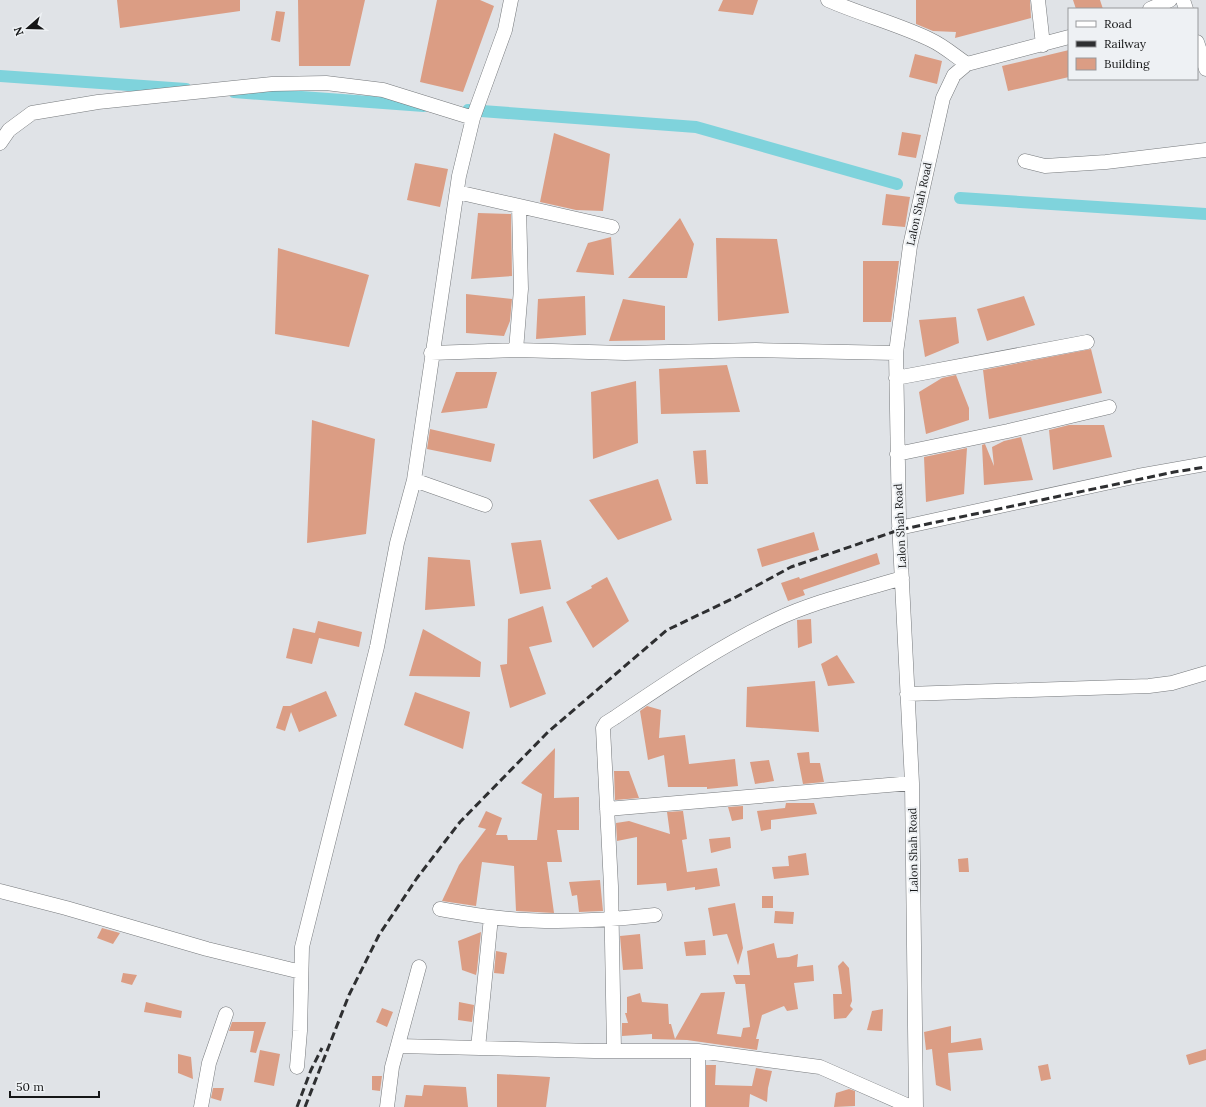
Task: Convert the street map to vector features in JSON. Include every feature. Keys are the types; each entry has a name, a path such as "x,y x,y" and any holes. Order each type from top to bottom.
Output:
{"street":[{"path":"298,1067 302,947 377,647 397,543 414,480 431,353 457,192 473,118 505,30 511,0"},
{"path":"828,0 853,11 887,20 933,40 967,64"},
{"path":"1038,0 1042,45"},
{"path":"1152,8 1170,0"},
{"name":"Lalon Shah Road","path":"916,1107 912,783 899,528 896,378 896,353 910,246 943,98 954,75 967,64 1068,37"},
{"path":"1198,45 1206,69"},
{"path":"0,142 9,130 32,113 98,102 272,84 326,83 383,90 473,118"},
{"path":"1025,161 1045,166 1106,162 1206,150"},
{"path":"457,192 612,227"},
{"path":"516,350 521,289 519,206"},
{"path":"896,378 1087,342"},
{"path":"431,353 516,350 625,353 756,350 896,353"},
{"path":"897,454 1008,431 1109,407"},
{"path":"899,528 1144,474 1206,464"},
{"path":"414,480 485,505"},
{"path":"614,1050 611,920 603,728 606,723 728,644 776,619 829,600 902,578"},
{"path":"907,694 1149,686 1172,683 1206,673"},
{"path":"607,809 912,783"},
{"path":"0,891 66,908 207,949 301,972"},
{"path":"440,909 491,917 548,920 611,920 655,915"},
{"path":"478,1048 491,917"},
{"path":"387,1107 392,1067 419,967"},
{"path":"201,1107 209,1063 226,1014"},
{"path":"398,1046 594,1051 698,1051 820,1067 911,1107"},
{"path":"698,1051 698,1107"}],"building":[{"path":"117,0 240,0 240,11 120,28"},
{"path":"298,0 365,0 350,66 299,66"},
{"path":"437,0 480,0 494,6 463,92 420,82"},
{"path":"723,0 758,0 753,15 718,11"},
{"path":"916,0 1030,0 1031,18 955,38 956,32 933,31 916,24"},
{"path":"1073,0 1100,0 1103,8 1076,8"},
{"path":"276,11 285,12 280,42 271,40"},
{"path":"1068,50 1068,77 1008,91 1002,66"},
{"path":"915,54 942,61 937,84 909,77"},
{"path":"902,132 921,135 916,158 898,155"},
{"path":"554,133 610,154 603,211 576,210 540,202"},
{"path":"415,163 448,169 440,207 407,200"},
{"path":"886,194 910,197 905,227 882,225"},
{"path":"478,213 511,214 512,276 471,279"},
{"path":"680,218 694,244 687,278 628,278"},
{"path":"611,237 614,275 576,272 588,243"},
{"path":"716,238 777,239 789,313 718,321"},
{"path":"278,248 369,275 349,347 275,334"},
{"path":"863,261 899,261 891,322 863,322"},
{"path":"466,294 512,299 510,321 504,336 466,333"},
{"path":"585,296 586,335 536,339 538,299"},
{"path":"1024,296 1035,325 987,341 977,309"},
{"path":"623,299 665,306 665,340 609,341"},
{"path":"956,317 959,343 925,357 919,320"},
{"path":"1091,349 1102,393 989,419 983,370"},
{"path":"727,365 740,412 661,414 659,369"},
{"path":"456,372 497,372 487,408 441,413"},
{"path":"956,375 969,408 969,420 926,434 919,392 942,378"},
{"path":"636,381 638,443 593,459 591,392"},
{"path":"312,420 375,439 366,534 307,543"},
{"path":"1069,425 1104,425 1112,457 1053,470 1049,430"},
{"path":"430,429 495,444 491,462 427,449"},
{"path":"1021,437 1033,480 984,485 982,445 985,444 994,466 992,447 1004,441"},
{"path":"967,448 964,494 926,502 924,457"},
{"path":"706,450 708,484 696,484 693,451"},
{"path":"658,479 672,520 618,540 589,500"},
{"path":"814,532 819,550 762,567 757,549"},
{"path":"541,540 551,589 520,594 511,543"},
{"path":"877,553 880,564 803,590 805,595 788,601 781,583 799,577 800,579"},
{"path":"428,557 470,560 475,606 425,610"},
{"path":"607,577 629,621 593,648 566,602 592,588 591,586"},
{"path":"543,606 552,642 529,647 546,694 510,708 500,665 507,664 508,619"},
{"path":"811,619 812,643 798,648 797,620"},
{"path":"318,621 362,632 359,647 319,638 312,664 286,658 293,628 315,633"},
{"path":"423,629 481,662 480,677 409,676"},
{"path":"837,655 855,683 828,686 821,664"},
{"path":"815,681 819,732 746,727 747,687"},
{"path":"326,691 337,716 299,732 291,712 285,731 276,728 283,706 290,706"},
{"path":"415,692 470,712 463,749 404,725"},
{"path":"647,706 661,710 659,738 685,735 689,764 735,759 738,786 707,789 707,787 668,787 664,755 648,760 640,711"},
{"path":"555,748 554,798 579,797 579,830 557,830 562,862 547,862 554,913 516,911 514,866 482,862 476,906 442,901 459,865 486,829 478,827 486,811 502,818 496,835 507,835 508,840 537,840 542,794 521,783"},
{"path":"809,752 810,763 820,763 824,782 803,784 797,753"},
{"path":"769,760 774,781 755,784 750,762"},
{"path":"614,771 629,771 639,798 615,800"},
{"path":"786,803 814,803 817,814 771,820 771,829 761,831 757,811 785,808"},
{"path":"743,806 743,819 732,821 728,807"},
{"path":"683,811 687,839 682,840 687,872 717,868 720,886 695,890 695,887 667,891 666,883 637,885 637,837 617,841 616,823 629,821 670,834 667,812"},
{"path":"730,837 731,848 711,853 709,839"},
{"path":"806,853 809,875 774,879 772,867 789,866 788,856"},
{"path":"968,858 969,872 959,872 958,859"},
{"path":"600,880 603,911 579,912 577,895 572,896 569,882"},
{"path":"762,896 773,896 773,908 762,908"},
{"path":"735,903 743,948 738,965 727,934 713,936 708,908"},
{"path":"775,911 794,912 793,924 774,923"},
{"path":"102,928 120,933 113,944 97,938"},
{"path":"481,932 476,975 462,970 458,941"},
{"path":"640,934 643,969 623,970 620,936"},
{"path":"705,940 706,955 686,956 684,942"},
{"path":"774,943 777,958 789,957 798,954 797,967 813,965 814,981 794,983 798,1009 787,1011 784,1006 762,1015 756,1039 759,1039 757,1050 687,1040 652,1039 652,1034 622,1036 622,1023 628,1023 625,1013 627,1013 627,997 640,993 642,1002 668,1004 669,1024 671,1024 675,1039 701,993 725,992 717,1034 741,1037 743,1028 750,1027 745,984 736,984 733,975 750,975 747,951"},
{"path":"496,951 507,953 504,974 494,973"},
{"path":"843,961 849,968 852,1001 850,1006 853,1009 846,1018 834,1019 833,994 842,994 838,966"},
{"path":"123,973 137,975 132,985 121,982"},
{"path":"146,1002 182,1011 181,1018 144,1012"},
{"path":"459,1002 474,1005 472,1022 458,1020"},
{"path":"382,1008 393,1012 387,1027 376,1022"},
{"path":"883,1009 882,1031 867,1030 872,1011"},
{"path":"232,1022 266,1022 256,1053 250,1052 254,1031 229,1031"},
{"path":"951,1026 951,1043 981,1038 983,1050 948,1053 951,1091 936,1085 932,1049 926,1050 924,1032"},
{"path":"1206,1049 1206,1060 1189,1065 1186,1055"},
{"path":"260,1050 280,1054 274,1086 254,1082"},
{"path":"178,1054 191,1057 193,1079 178,1073"},
{"path":"1048,1064 1051,1079 1041,1081 1038,1066"},
{"path":"706,1065 716,1065 715,1085 752,1086 756,1068 772,1071 768,1088 767,1102 750,1094 749,1107 706,1107"},
{"path":"497,1074 550,1077 546,1107 497,1107"},
{"path":"372,1076 382,1076 380,1091 372,1090"},
{"path":"424,1085 466,1087 468,1107 404,1107 406,1095 422,1096"},
{"path":"213,1088 224,1088 221,1101 211,1098"},
{"path":"849,1089 855,1091 855,1106 834,1107 836,1093"}],"waterway":[{"path":"0,76 186,89"},
{"path":"234,92 424,106"},
{"path":"468,110 696,127 897,184"},
{"path":"960,198 1206,214"}],"railway":[{"path":"305,1107 349,995 379,935 417,878 460,822 548,732 667,630 736,597 791,567 899,530 1174,472 1206,467"},
{"path":"297,1107 311,1070 322,1048"}]}
